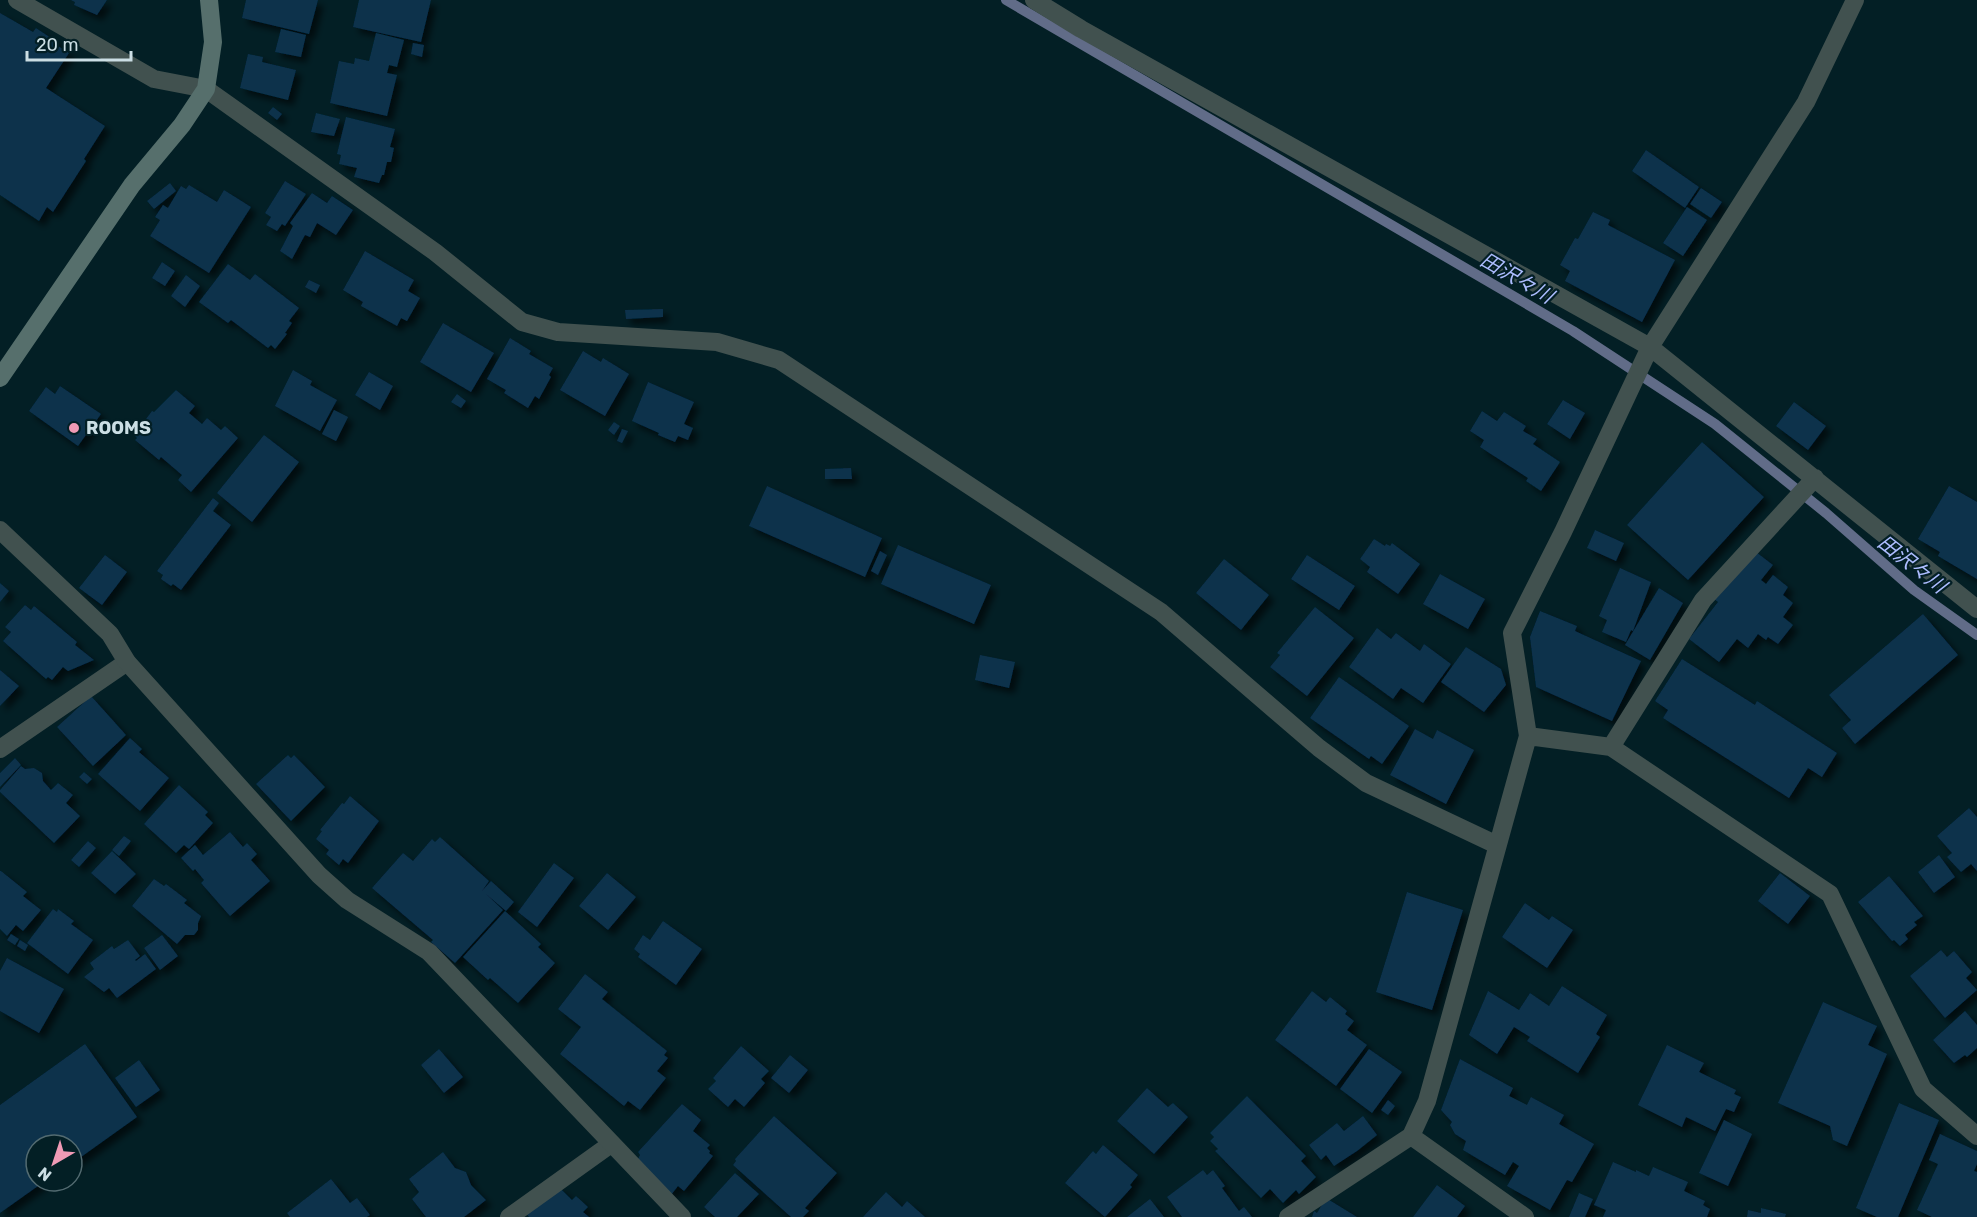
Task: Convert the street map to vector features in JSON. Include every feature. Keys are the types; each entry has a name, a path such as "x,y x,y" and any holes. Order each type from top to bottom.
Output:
{"street":[{"path":"17,0 154,79 206,89 435,252 522,322 558,332 717,342 779,360 1161,612 1319,748 1366,783 1497,845"},
{"path":"0,378 132,185 182,125 206,89 213,42 209,0"},
{"path":"1035,0 1649,350 1977,609"},
{"path":"1288,1217 1411,1136 1426,1101 1528,736 1512,633 1563,532 1649,350 1806,102 1855,0"},
{"path":"1611,747 1703,600 1814,479"},
{"path":"0,530 110,634 127,662 319,875 347,900 429,952 682,1217"},
{"path":"0,749 127,662"},
{"path":"1528,736 1611,747 1830,894 1923,1089 1977,1136"},
{"path":"1411,1136 1525,1217"},
{"path":"509,1217 611,1144"}],"building":[{"path":"71,0 107,0 97,15 74,5 75,2"},
{"path":"246,0 318,0 309,34 242,18"},
{"path":"359,0 431,0 421,42 353,27"},
{"path":"0,13 33,32 36,28 69,53 46,88 105,126 84,159 86,161 53,212 47,207 39,221 0,195"},
{"path":"281,29 306,35 301,57 275,52"},
{"path":"376,33 404,40 397,67 389,65 387,73 397,75 387,116 330,103 339,61 354,64 355,58 369,61"},
{"path":"413,43 424,45 422,57 411,54"},
{"path":"248,54 263,57 262,62 296,70 288,100 240,88"},
{"path":"273,107 282,114 277,120 268,113"},
{"path":"316,113 340,119 334,136 311,132"},
{"path":"346,117 395,129 390,147 394,148 391,162 387,162 384,175 379,183 354,177 357,168 339,164 341,155 337,154"},
{"path":"1646,150 1699,187 1685,208 1632,171"},
{"path":"285,181 306,194 285,226 282,224 277,231 266,225 271,217 265,213"},
{"path":"170,183 176,191 154,209 147,201"},
{"path":"189,185 217,202 224,190 251,207 209,273 150,236 160,220 155,217 163,205 168,208 181,186 186,189"},
{"path":"1701,188 1722,202 1711,218 1690,204"},
{"path":"312,193 327,203 332,196 353,210 336,235 317,223 310,237 305,235 292,259 280,251 293,226 290,223"},
{"path":"1687,207 1707,220 1683,256 1663,243"},
{"path":"1593,212 1610,220 1608,225 1675,260 1642,322 1565,281 1570,271 1560,265"},
{"path":"365,251 414,280 408,291 420,298 407,321 401,318 397,326 361,306 363,302 343,290"},
{"path":"162,262 175,271 165,286 152,278"},
{"path":"228,264 250,280 255,274 299,308 289,321 292,323 285,333 287,334 275,349 271,345 268,348 231,320 228,323 199,302"},
{"path":"186,275 200,286 185,307 171,296"},
{"path":"309,280 320,285 316,293 305,287"},
{"path":"663,309 663,317 626,319 625,310"},
{"path":"443,323 494,353 471,392 420,362"},
{"path":"510,338 531,351 529,354 553,368 549,375 551,377 539,399 535,396 528,408 504,393 506,390 487,379"},
{"path":"583,351 601,362 603,358 629,374 605,416 560,390"},
{"path":"293,370 312,381 310,385 337,400 320,431 275,406"},
{"path":"369,372 393,386 380,410 355,395"},
{"path":"648,382 694,402 684,424 693,428 688,440 678,436 675,442 632,421"},
{"path":"60,386 101,414 78,446 29,411 46,387 55,394"},
{"path":"176,390 195,406 189,413 202,424 207,418 221,430 225,426 238,438 191,492 178,480 182,475 161,457 159,460 135,440 137,438 134,435 152,411 154,412"},
{"path":"457,394 466,401 461,408 451,402"},
{"path":"1563,400 1585,413 1570,439 1547,424"},
{"path":"1794,402 1826,426 1808,450 1776,426"},
{"path":"334,410 348,417 336,441 322,434"},
{"path":"1482,411 1497,421 1504,412 1526,426 1523,431 1537,439 1533,444 1560,462 1541,491 1526,481 1528,478 1480,447 1484,440 1470,431"},
{"path":"614,422 620,426 614,435 608,430"},
{"path":"622,429 628,431 622,443 617,441"},
{"path":"264,435 299,462 252,522 217,493"},
{"path":"1702,442 1764,497 1688,580 1627,525"},
{"path":"851,468 852,479 825,479 825,469"},
{"path":"767,486 882,538 865,577 749,526"},
{"path":"1949,486 1977,502 1977,579 1938,556 1940,552 1918,539"},
{"path":"213,498 219,503 213,511 231,525 181,590 173,584 171,586 161,579 163,575 157,571"},
{"path":"1595,530 1624,543 1616,561 1587,548"},
{"path":"1374,539 1385,546 1386,544 1390,546 1392,543 1420,564 1398,594 1367,572 1370,567 1360,559"},
{"path":"898,545 991,585 974,624 881,584"},
{"path":"880,551 887,555 878,575 871,571"},
{"path":"1756,552 1773,565 1761,580 1766,584 1773,575 1788,587 1783,595 1793,603 1783,617 1793,625 1778,644 1758,634 1748,648 1737,639 1719,662 1689,639 1718,602 1714,599"},
{"path":"105,555 127,572 102,605 79,588"},
{"path":"1307,555 1355,586 1339,610 1291,579"},
{"path":"1224,559 1269,595 1241,630 1196,593"},
{"path":"1620,568 1651,582 1633,631 1631,630 1626,642 1602,632 1607,620 1599,616"},
{"path":"1440,574 1485,599 1468,629 1423,604"},
{"path":"0,583 9,591 0,602"},
{"path":"1659,588 1683,603 1650,660 1625,645"},
{"path":"25,605 31,610 34,606 77,642 75,645 94,660 68,671 63,667 52,680 48,677 46,679 3,641 11,632 5,627"},
{"path":"1315,607 1354,638 1307,696 1270,667 1280,655 1277,653"},
{"path":"1540,611 1577,626 1575,631 1641,661 1612,721 1536,687 1530,637"},
{"path":"1923,614 1958,655 1855,744 1842,728 1851,720 1829,695"},
{"path":"1377,628 1391,639 1396,633 1420,651 1424,644 1451,664 1423,703 1401,688 1393,699 1349,667"},
{"path":"1466,647 1501,669 1506,685 1484,712 1441,682"},
{"path":"980,655 1015,662 1009,688 975,680"},
{"path":"1682,659 1755,705 1757,701 1837,753 1822,777 1808,768 1789,798 1663,718 1668,710 1655,701"},
{"path":"0,670 19,686 0,706"},
{"path":"1339,677 1409,726 1382,764 1371,756 1369,759 1310,718"},
{"path":"91,696 126,735 93,766 57,727"},
{"path":"1415,729 1433,739 1437,730 1474,750 1446,804 1390,775"},
{"path":"130,738 142,749 139,752 169,778 140,811 98,774"},
{"path":"288,755 291,758 294,755 325,787 291,821 256,784"},
{"path":"15,758 21,765 0,787 0,773"},
{"path":"21,766 25,769 34,768 42,773 43,781 51,790 58,783 73,795 66,803 80,816 54,843 0,792"},
{"path":"84,772 92,779 87,784 79,777"},
{"path":"179,785 208,812 205,815 213,823 189,849 184,845 176,853 144,824"},
{"path":"350,796 379,821 348,863 343,859 339,865 326,854 329,850 316,839 322,831 320,830"},
{"path":"1969,808 1977,817 1977,871 1971,864 1961,872 1947,857 1952,853 1937,836"},
{"path":"230,832 243,847 247,843 257,854 251,860 270,881 230,916 201,883 204,880 195,869 193,871 181,858 195,845 203,855"},
{"path":"124,836 131,841 119,856 112,850"},
{"path":"440,837 489,881 482,891 491,881 514,902 506,911 486,894 503,910 455,963 431,942 433,940 372,888 403,853 413,861 432,839 435,842"},
{"path":"88,841 96,848 79,867 71,860"},
{"path":"112,851 136,874 115,894 91,873"},
{"path":"1939,855 1955,877 1934,893 1918,872"},
{"path":"554,863 574,878 537,927 518,912"},
{"path":"0,871 27,892 23,896 41,910 23,931 16,925 7,936 0,929"},
{"path":"607,873 636,897 608,930 579,906"},
{"path":"1780,873 1810,896 1788,924 1758,901"},
{"path":"1889,876 1923,916 1914,922 1917,925 1905,935 1908,939 1900,946 1894,940 1892,941 1858,902"},
{"path":"154,879 164,886 166,884 187,900 184,903 201,916 198,930 194,935 185,935 177,944 132,906"},
{"path":"1407,892 1463,910 1432,1010 1376,992"},
{"path":"1525,903 1549,920 1552,916 1573,930 1547,968 1502,937"},
{"path":"53,909 57,912 58,909 74,921 71,924 93,940 68,974 27,943"},
{"path":"505,911 541,944 538,947 555,963 518,1003 463,957"},
{"path":"663,921 702,949 676,985 638,957 640,954 634,949 643,935 650,940"},
{"path":"11,934 19,939 15,945 7,940"},
{"path":"162,935 178,956 160,970 144,948"},
{"path":"20,940 28,945 25,951 17,946"},
{"path":"128,940 140,956 135,960 145,954 156,969 117,998 109,988 104,992 84,977 94,969 90,963 112,946 114,949"},
{"path":"1941,950 1947,957 1954,951 1972,972 1966,978 1977,990 1945,1018 1910,976"},
{"path":"7,958 64,989 39,1033 0,1011 0,971"},
{"path":"585,974 608,992 602,999 667,1051 664,1055 668,1058 657,1071 666,1078 640,1110 628,1101 624,1106 560,1054 581,1027 558,1009"},
{"path":"1562,986 1607,1015 1596,1034 1600,1037 1578,1073 1527,1041 1530,1037 1514,1027 1497,1054 1469,1035 1488,991 1519,1010 1530,993 1549,1006"},
{"path":"1312,991 1326,1002 1330,997 1347,1011 1345,1014 1354,1021 1347,1030 1367,1045 1336,1086 1275,1040"},
{"path":"1823,1002 1877,1026 1868,1045 1887,1054 1847,1146 1833,1140 1830,1126 1778,1103"},
{"path":"1965,1011 1977,1025 1977,1048 1967,1057 1965,1055 1954,1063 1933,1040"},
{"path":"85,1044 137,1117 84,1155 84,1133 24,1133 24,1193 28,1193 0,1213 0,1105"},
{"path":"1667,1045 1704,1063 1699,1072 1736,1090 1734,1094 1741,1097 1734,1112 1726,1109 1715,1131 1686,1117 1682,1127 1638,1105"},
{"path":"741,1046 769,1071 761,1079 765,1083 744,1107 735,1099 728,1107 708,1089 716,1081 713,1078"},
{"path":"439,1049 463,1077 444,1093 421,1065"},
{"path":"1369,1049 1402,1072 1372,1113 1340,1089"},
{"path":"790,1055 808,1070 789,1093 771,1078"},
{"path":"1460,1059 1513,1088 1509,1096 1527,1105 1531,1097 1564,1115 1559,1124 1594,1144 1572,1182 1567,1180 1550,1210 1507,1186 1519,1166 1513,1162 1505,1175 1463,1150 1466,1141 1455,1134 1450,1125 1452,1122 1441,1110"},
{"path":"139,1060 160,1090 136,1107 115,1078"},
{"path":"1147,1088 1168,1107 1173,1103 1188,1117 1154,1154 1117,1121"},
{"path":"1247,1096 1306,1156 1301,1161 1316,1177 1299,1194 1296,1190 1283,1203 1270,1189 1261,1198 1215,1151 1218,1149 1210,1141 1214,1137 1210,1133"},
{"path":"1388,1100 1395,1106 1388,1115 1381,1110"},
{"path":"1899,1103 1939,1120 1898,1217 1877,1217 1856,1208"},
{"path":"682,1104 701,1120 693,1131 710,1145 707,1148 713,1156 684,1191 678,1186 671,1195 638,1159 640,1155 638,1152"},
{"path":"774,1116 837,1173 805,1208 809,1211 803,1217 791,1217 733,1165 735,1159"},
{"path":"1363,1116 1377,1135 1334,1166 1326,1155 1321,1160 1309,1145 1337,1123 1344,1131"},
{"path":"1724,1120 1752,1134 1728,1186 1699,1173"},
{"path":"1940,1134 1977,1151 1977,1164 1974,1171 1977,1172 1977,1217 1932,1217 1917,1210 1938,1164 1929,1160"},
{"path":"1103,1145 1138,1175 1130,1185 1132,1187 1105,1217 1065,1183 1093,1151 1096,1154"},
{"path":"443,1152 455,1168 466,1172 471,1185 486,1200 464,1217 426,1217 412,1199 419,1192 409,1179"},
{"path":"1613,1162 1649,1176 1653,1167 1688,1182 1684,1191 1705,1201 1703,1205 1710,1209 1707,1217 1603,1217 1606,1210 1594,1205"},
{"path":"1203,1170 1207,1175 1213,1170 1225,1186 1222,1188 1239,1211 1244,1207 1252,1217 1182,1217 1167,1197"},
{"path":"735,1173 759,1194 737,1217 715,1217 704,1207"},
{"path":"331,1179 350,1203 357,1198 370,1215 367,1217 290,1217 287,1213"},
{"path":"1437,1185 1465,1206 1457,1217 1413,1217"},
{"path":"558,1186 572,1200 576,1196 588,1207 583,1212 589,1217 529,1217 525,1212"},
{"path":"886,1192 902,1207 907,1201 925,1217 863,1217"},
{"path":"1579,1193 1593,1199 1585,1217 1569,1217"},
{"path":"1326,1198 1357,1217 1312,1217 1314,1211 1317,1213"},
{"path":"1150,1199 1164,1217 1127,1217"},
{"path":"1761,1208 1786,1214 1785,1217 1747,1217 1748,1210 1761,1213"}],"waterway":[{"name":"田沢々川","path":"1006,0 1573,331 1715,424 1826,513 1914,590 1977,635"}],"place":[{"name":"ROOMS","path":"74,428"}]}
